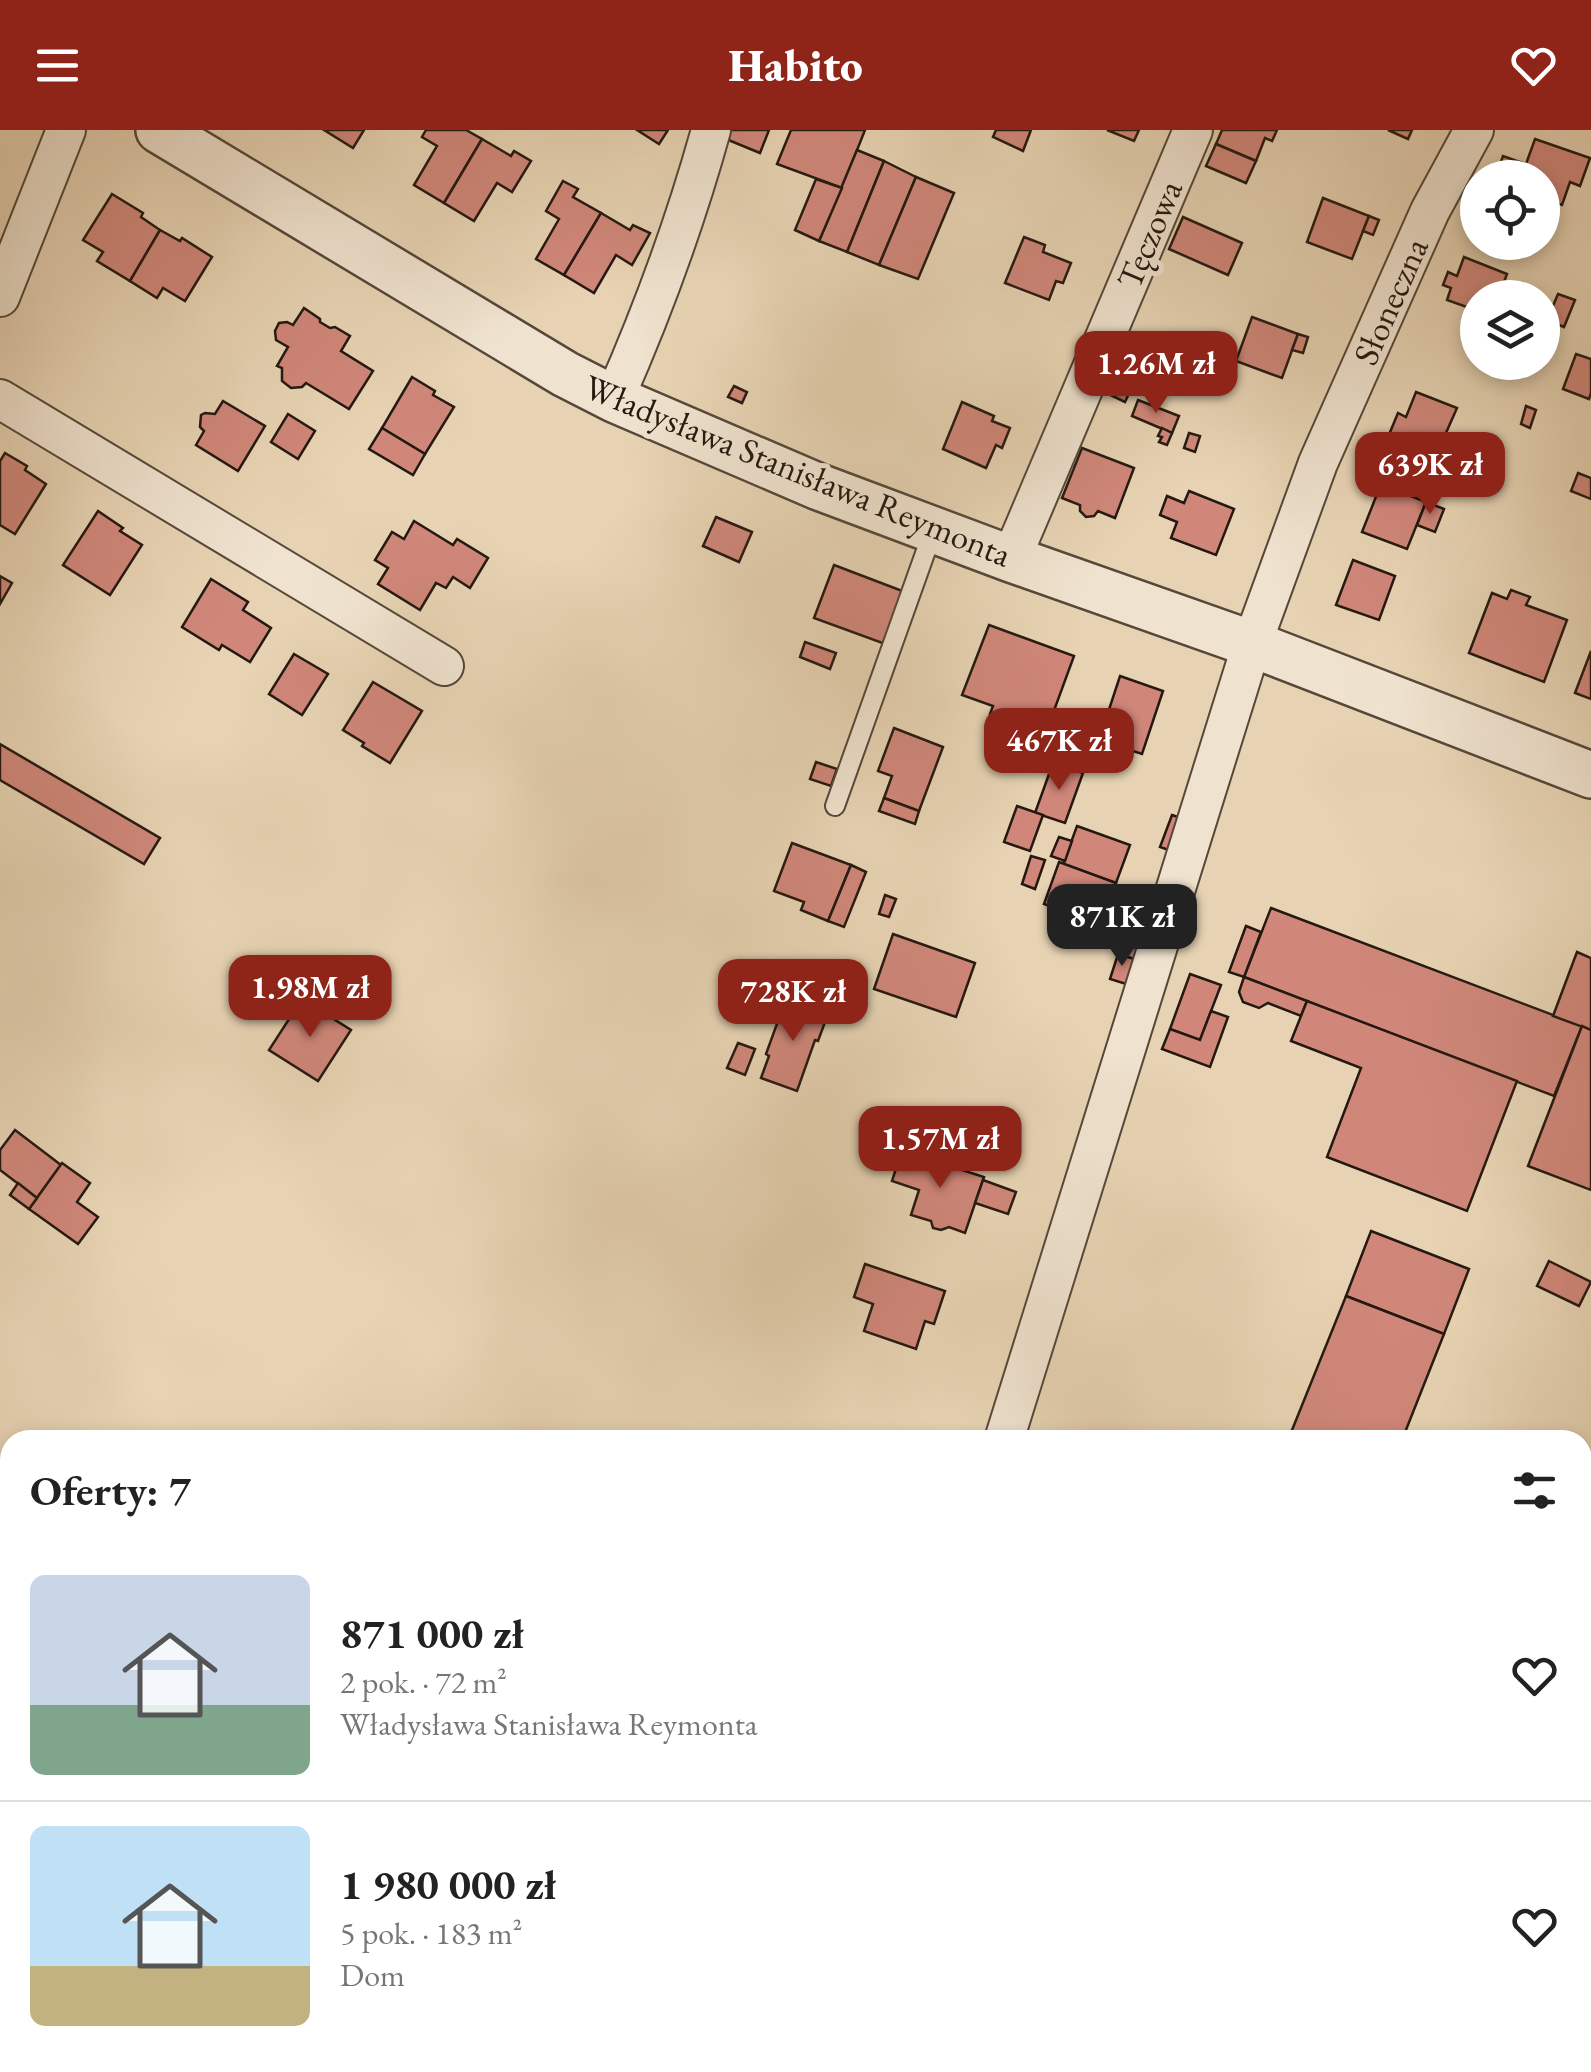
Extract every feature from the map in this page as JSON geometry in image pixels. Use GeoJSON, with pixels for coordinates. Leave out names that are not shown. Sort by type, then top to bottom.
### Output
{"type":"FeatureCollection","features":[{"type":"Feature","properties":{"kind":"street"},"geometry":{"type":"LineString","coordinates":[[0,296],[66,130]]}},
{"type":"Feature","properties":{"kind":"street","name":"Władysława Stanisława Reymonta"},"geometry":{"type":"LineString","coordinates":[[159,130],[564,374],[614,399],[820,487],[1252,644],[1591,776]]}},
{"type":"Feature","properties":{"kind":"street"},"geometry":{"type":"LineString","coordinates":[[614,399],[632,359],[711,130]]}},
{"type":"Feature","properties":{"kind":"street","name":"Tęczowa"},"geometry":{"type":"LineString","coordinates":[[1011,559],[1193,130]]}},
{"type":"Feature","properties":{"kind":"street","name":"Słoneczna"},"geometry":{"type":"LineString","coordinates":[[1252,644],[1318,462],[1430,212],[1474,130]]}},
{"type":"Feature","properties":{"kind":"street"},"geometry":{"type":"LineString","coordinates":[[0,400],[444,666]]}},
{"type":"Feature","properties":{"kind":"street"},"geometry":{"type":"LineString","coordinates":[[1007,1430],[1252,644]]}},
{"type":"Feature","properties":{"kind":"lane"},"geometry":{"type":"LineString","coordinates":[[835,806],[933,530]]}},
{"type":"Feature","properties":{"kind":"building"},"geometry":{"type":"Polygon","coordinates":[[[324,130],[364,130],[353,148],[324,130]]]}},
{"type":"Feature","properties":{"kind":"building"},"geometry":{"type":"Polygon","coordinates":[[[426,130],[466,130],[482,139],[444,203],[414,185],[437,146],[422,137],[426,130]]]}},
{"type":"Feature","properties":{"kind":"building"},"geometry":{"type":"Polygon","coordinates":[[[637,130],[668,130],[659,144],[637,130]]]}},
{"type":"Feature","properties":{"kind":"building"},"geometry":{"type":"Polygon","coordinates":[[[730,130],[769,130],[760,153],[726,139],[730,130]]]}},
{"type":"Feature","properties":{"kind":"building"},"geometry":{"type":"Polygon","coordinates":[[[791,130],[865,130],[842,188],[777,164],[791,130]]]}},
{"type":"Feature","properties":{"kind":"building"},"geometry":{"type":"Polygon","coordinates":[[[996,130],[1031,130],[1023,151],[993,137],[996,130]]]}},
{"type":"Feature","properties":{"kind":"building"},"geometry":{"type":"Polygon","coordinates":[[[1107,130],[1139,130],[1134,141],[1107,130]]]}},
{"type":"Feature","properties":{"kind":"building"},"geometry":{"type":"Polygon","coordinates":[[[1222,130],[1277,130],[1272,141],[1265,138],[1256,161],[1216,144],[1222,130]]]}},
{"type":"Feature","properties":{"kind":"building"},"geometry":{"type":"Polygon","coordinates":[[[1388,130],[1412,130],[1408,139],[1388,130]]]}},
{"type":"Feature","properties":{"kind":"building"},"geometry":{"type":"Polygon","coordinates":[[[482,139],[511,156],[514,151],[531,161],[512,192],[497,183],[474,221],[444,203],[482,139]]]}},
{"type":"Feature","properties":{"kind":"building"},"geometry":{"type":"Polygon","coordinates":[[[1535,139],[1590,158],[1580,186],[1570,182],[1562,205],[1560,160],[1527,160],[1535,139]]]}},
{"type":"Feature","properties":{"kind":"building"},"geometry":{"type":"Polygon","coordinates":[[[1216,144],[1256,161],[1246,183],[1206,166],[1216,144]]]}},
{"type":"Feature","properties":{"kind":"building"},"geometry":{"type":"Polygon","coordinates":[[[857,150],[884,161],[847,252],[819,241],[857,150]]]}},
{"type":"Feature","properties":{"kind":"building"},"geometry":{"type":"Polygon","coordinates":[[[884,161],[916,177],[879,265],[847,252],[884,161]]]}},
{"type":"Feature","properties":{"kind":"building"},"geometry":{"type":"Polygon","coordinates":[[[916,177],[954,193],[918,279],[879,265],[916,177]]]}},
{"type":"Feature","properties":{"kind":"building"},"geometry":{"type":"Polygon","coordinates":[[[816,179],[842,188],[819,241],[795,230],[816,179]]]}},
{"type":"Feature","properties":{"kind":"building"},"geometry":{"type":"Polygon","coordinates":[[[563,181],[578,189],[573,197],[601,213],[564,275],[536,259],[559,219],[546,211],[563,181]]]}},
{"type":"Feature","properties":{"kind":"building"},"geometry":{"type":"Polygon","coordinates":[[[112,194],[143,213],[141,217],[160,230],[130,281],[97,261],[103,252],[83,240],[112,194]]]}},
{"type":"Feature","properties":{"kind":"building"},"geometry":{"type":"Polygon","coordinates":[[[1323,198],[1369,216],[1352,259],[1307,242],[1323,198]]]}},
{"type":"Feature","properties":{"kind":"building"},"geometry":{"type":"Polygon","coordinates":[[[601,213],[630,230],[633,225],[650,233],[632,265],[616,255],[594,293],[564,275],[601,213]]]}},
{"type":"Feature","properties":{"kind":"building"},"geometry":{"type":"Polygon","coordinates":[[[1369,216],[1379,220],[1373,235],[1363,231],[1369,216]]]}},
{"type":"Feature","properties":{"kind":"building"},"geometry":{"type":"Polygon","coordinates":[[[1183,217],[1242,243],[1228,275],[1169,249],[1183,217]]]}},
{"type":"Feature","properties":{"kind":"building"},"geometry":{"type":"Polygon","coordinates":[[[160,230],[180,241],[182,238],[212,257],[185,301],[163,288],[157,298],[130,281],[160,230]]]}},
{"type":"Feature","properties":{"kind":"building"},"geometry":{"type":"Polygon","coordinates":[[[1024,237],[1045,245],[1043,252],[1071,263],[1063,283],[1056,281],[1049,300],[1005,283],[1024,237]]]}},
{"type":"Feature","properties":{"kind":"building"},"geometry":{"type":"Polygon","coordinates":[[[1463,260],[1507,274],[1505,280],[1460,280],[1460,305],[1447,300],[1451,288],[1443,285],[1448,272],[1457,276],[1463,260]]]}},
{"type":"Feature","properties":{"kind":"building"},"geometry":{"type":"Polygon","coordinates":[[[1560,295],[1575,300],[1564,327],[1560,325],[1560,295]]]}},
{"type":"Feature","properties":{"kind":"building"},"geometry":{"type":"Polygon","coordinates":[[[304,308],[320,322],[350,336],[341,351],[373,371],[349,409],[306,383],[291,388],[282,381],[282,368],[277,366],[288,347],[276,340],[275,331],[279,323],[293,325],[304,308]]]}},
{"type":"Feature","properties":{"kind":"building"},"geometry":{"type":"Polygon","coordinates":[[[1252,317],[1298,334],[1282,378],[1236,361],[1252,317]]]}},
{"type":"Feature","properties":{"kind":"building"},"geometry":{"type":"Polygon","coordinates":[[[1298,334],[1308,337],[1303,353],[1292,350],[1298,334]]]}},
{"type":"Feature","properties":{"kind":"building"},"geometry":{"type":"Polygon","coordinates":[[[1129,346],[1147,354],[1142,365],[1124,357],[1129,346]]]}},
{"type":"Feature","properties":{"kind":"building"},"geometry":{"type":"Polygon","coordinates":[[[1576,354],[1591,359],[1589,399],[1563,389],[1576,354]]]}},
{"type":"Feature","properties":{"kind":"building"},"geometry":{"type":"Polygon","coordinates":[[[1121,356],[1142,365],[1125,402],[1104,392],[1121,356]]]}},
{"type":"Feature","properties":{"kind":"building"},"geometry":{"type":"Polygon","coordinates":[[[412,377],[454,407],[425,454],[382,428],[412,377]]]}},
{"type":"Feature","properties":{"kind":"building"},"geometry":{"type":"Polygon","coordinates":[[[734,386],[747,392],[742,403],[728,397],[734,386]]]}},
{"type":"Feature","properties":{"kind":"building"},"geometry":{"type":"Polygon","coordinates":[[[1416,392],[1457,408],[1441,458],[1388,437],[1398,413],[1406,417],[1416,392]]]}},
{"type":"Feature","properties":{"kind":"building"},"geometry":{"type":"Polygon","coordinates":[[[1138,400],[1179,416],[1172,433],[1132,416],[1138,400]]]}},
{"type":"Feature","properties":{"kind":"building"},"geometry":{"type":"Polygon","coordinates":[[[223,401],[265,426],[238,471],[196,445],[204,431],[200,427],[201,415],[215,414],[223,401]]]}},
{"type":"Feature","properties":{"kind":"building"},"geometry":{"type":"Polygon","coordinates":[[[962,402],[1010,428],[1002,448],[996,445],[986,468],[943,449],[962,402]]]}},
{"type":"Feature","properties":{"kind":"building"},"geometry":{"type":"Polygon","coordinates":[[[1526,406],[1536,410],[1530,428],[1521,424],[1526,406]]]}},
{"type":"Feature","properties":{"kind":"building"},"geometry":{"type":"Polygon","coordinates":[[[288,414],[315,431],[298,459],[271,442],[288,414]]]}},
{"type":"Feature","properties":{"kind":"building"},"geometry":{"type":"Polygon","coordinates":[[[382,428],[425,454],[413,475],[369,449],[382,428]]]}},
{"type":"Feature","properties":{"kind":"building"},"geometry":{"type":"Polygon","coordinates":[[[1162,428],[1172,433],[1167,445],[1159,442],[1162,428]]]}},
{"type":"Feature","properties":{"kind":"building"},"geometry":{"type":"Polygon","coordinates":[[[1189,433],[1200,436],[1195,452],[1184,448],[1189,433]]]}},
{"type":"Feature","properties":{"kind":"building"},"geometry":{"type":"Polygon","coordinates":[[[1082,448],[1134,468],[1115,518],[1098,511],[1086,517],[1080,505],[1062,498],[1082,448]]]}},
{"type":"Feature","properties":{"kind":"building"},"geometry":{"type":"Polygon","coordinates":[[[5,453],[46,484],[15,534],[0,525],[0,461],[5,453]]]}},
{"type":"Feature","properties":{"kind":"building"},"geometry":{"type":"Polygon","coordinates":[[[1578,473],[1591,478],[1591,499],[1571,491],[1578,473]]]}},
{"type":"Feature","properties":{"kind":"building"},"geometry":{"type":"Polygon","coordinates":[[[1381,484],[1426,502],[1407,549],[1362,532],[1381,484]]]}},
{"type":"Feature","properties":{"kind":"building"},"geometry":{"type":"Polygon","coordinates":[[[1189,491],[1234,509],[1216,555],[1171,538],[1177,522],[1160,515],[1167,496],[1184,503],[1189,491]]]}},
{"type":"Feature","properties":{"kind":"building"},"geometry":{"type":"Polygon","coordinates":[[[1426,502],[1444,509],[1435,532],[1417,525],[1426,502]]]}},
{"type":"Feature","properties":{"kind":"building"},"geometry":{"type":"Polygon","coordinates":[[[98,511],[142,545],[110,595],[63,565],[98,511]]]}},
{"type":"Feature","properties":{"kind":"building"},"geometry":{"type":"Polygon","coordinates":[[[716,517],[752,532],[739,562],[703,546],[716,517]]]}},
{"type":"Feature","properties":{"kind":"building"},"geometry":{"type":"Polygon","coordinates":[[[414,521],[453,545],[457,539],[488,558],[470,588],[453,577],[446,588],[436,583],[420,610],[378,584],[388,568],[375,560],[392,532],[404,539],[414,521]]]}},
{"type":"Feature","properties":{"kind":"building"},"geometry":{"type":"Polygon","coordinates":[[[1353,560],[1395,576],[1379,620],[1336,605],[1353,560]]]}},
{"type":"Feature","properties":{"kind":"building"},"geometry":{"type":"Polygon","coordinates":[[[834,565],[905,592],[885,644],[814,618],[834,565]]]}},
{"type":"Feature","properties":{"kind":"building"},"geometry":{"type":"Polygon","coordinates":[[[0,576],[12,583],[0,604],[0,576]]]}},
{"type":"Feature","properties":{"kind":"building"},"geometry":{"type":"Polygon","coordinates":[[[211,579],[248,602],[243,610],[271,628],[250,662],[222,645],[219,650],[182,627],[211,579]]]}},
{"type":"Feature","properties":{"kind":"building"},"geometry":{"type":"Polygon","coordinates":[[[1511,590],[1530,597],[1526,605],[1567,620],[1544,682],[1469,653],[1492,593],[1507,599],[1511,590]]]}},
{"type":"Feature","properties":{"kind":"building"},"geometry":{"type":"Polygon","coordinates":[[[989,625],[1074,656],[1048,727],[1015,715],[1012,723],[990,714],[993,706],[962,695],[989,625]]]}},
{"type":"Feature","properties":{"kind":"building"},"geometry":{"type":"Polygon","coordinates":[[[805,642],[836,653],[830,669],[800,657],[805,642]]]}},
{"type":"Feature","properties":{"kind":"building"},"geometry":{"type":"Polygon","coordinates":[[[1591,651],[1591,699],[1575,693],[1591,651]]]}},
{"type":"Feature","properties":{"kind":"building"},"geometry":{"type":"Polygon","coordinates":[[[294,654],[328,674],[302,715],[269,694],[294,654]]]}},
{"type":"Feature","properties":{"kind":"building"},"geometry":{"type":"Polygon","coordinates":[[[1120,676],[1163,691],[1142,754],[1099,740],[1120,676]]]}},
{"type":"Feature","properties":{"kind":"building"},"geometry":{"type":"Polygon","coordinates":[[[373,682],[422,711],[390,763],[343,730],[373,682]]]}},
{"type":"Feature","properties":{"kind":"building"},"geometry":{"type":"Polygon","coordinates":[[[894,728],[943,747],[919,811],[884,798],[892,776],[878,771],[894,728]]]}},
{"type":"Feature","properties":{"kind":"building"},"geometry":{"type":"Polygon","coordinates":[[[0,744],[160,838],[144,864],[0,780],[0,744]]]}},
{"type":"Feature","properties":{"kind":"building"},"geometry":{"type":"Polygon","coordinates":[[[816,762],[837,769],[831,786],[810,779],[816,762]]]}},
{"type":"Feature","properties":{"kind":"building"},"geometry":{"type":"Polygon","coordinates":[[[1053,763],[1083,773],[1065,823],[1035,813],[1053,763]]]}},
{"type":"Feature","properties":{"kind":"building"},"geometry":{"type":"Polygon","coordinates":[[[884,798],[919,811],[915,824],[879,811],[884,798]]]}},
{"type":"Feature","properties":{"kind":"building"},"geometry":{"type":"Polygon","coordinates":[[[1017,806],[1043,815],[1030,851],[1004,842],[1017,806]]]}},
{"type":"Feature","properties":{"kind":"building"},"geometry":{"type":"Polygon","coordinates":[[[1172,815],[1190,821],[1177,853],[1160,847],[1172,815]]]}},
{"type":"Feature","properties":{"kind":"building"},"geometry":{"type":"Polygon","coordinates":[[[1077,826],[1130,845],[1116,883],[1063,864],[1077,826]]]}},
{"type":"Feature","properties":{"kind":"building"},"geometry":{"type":"Polygon","coordinates":[[[1059,837],[1072,841],[1065,861],[1051,856],[1059,837]]]}},
{"type":"Feature","properties":{"kind":"building"},"geometry":{"type":"Polygon","coordinates":[[[792,843],[851,865],[828,921],[801,910],[804,902],[774,891],[792,843]]]}},
{"type":"Feature","properties":{"kind":"building"},"geometry":{"type":"Polygon","coordinates":[[[1031,856],[1045,860],[1035,889],[1022,884],[1031,856]]]}},
{"type":"Feature","properties":{"kind":"building"},"geometry":{"type":"Polygon","coordinates":[[[1059,862],[1116,883],[1101,925],[1044,904],[1059,862]]]}},
{"type":"Feature","properties":{"kind":"building"},"geometry":{"type":"Polygon","coordinates":[[[851,865],[866,872],[844,927],[828,921],[851,865]]]}},
{"type":"Feature","properties":{"kind":"building"},"geometry":{"type":"Polygon","coordinates":[[[885,895],[896,899],[889,917],[879,914],[885,895]]]}},
{"type":"Feature","properties":{"kind":"building"},"geometry":{"type":"Polygon","coordinates":[[[1271,908],[1582,1026],[1554,1096],[1244,977],[1271,908]]]}},
{"type":"Feature","properties":{"kind":"building"},"geometry":{"type":"Polygon","coordinates":[[[1246,926],[1261,932],[1244,977],[1229,972],[1246,926]]]}},
{"type":"Feature","properties":{"kind":"building"},"geometry":{"type":"Polygon","coordinates":[[[893,934],[975,963],[956,1017],[874,989],[893,934]]]}},
{"type":"Feature","properties":{"kind":"building"},"geometry":{"type":"Polygon","coordinates":[[[1124,936],[1140,942],[1134,959],[1118,954],[1124,936]]]}},
{"type":"Feature","properties":{"kind":"building"},"geometry":{"type":"Polygon","coordinates":[[[1577,952],[1591,958],[1591,1030],[1553,1016],[1577,952]]]}},
{"type":"Feature","properties":{"kind":"building"},"geometry":{"type":"Polygon","coordinates":[[[1118,954],[1134,959],[1126,984],[1110,979],[1118,954]]]}},
{"type":"Feature","properties":{"kind":"building"},"geometry":{"type":"Polygon","coordinates":[[[1190,974],[1221,985],[1200,1040],[1170,1029],[1190,974]]]}},
{"type":"Feature","properties":{"kind":"building"},"geometry":{"type":"Polygon","coordinates":[[[1244,977],[1307,1001],[1301,1016],[1268,1003],[1259,1008],[1243,1002],[1239,992],[1244,977]]]}},
{"type":"Feature","properties":{"kind":"building"},"geometry":{"type":"Polygon","coordinates":[[[302,999],[351,1030],[318,1081],[269,1050],[302,999]]]}},
{"type":"Feature","properties":{"kind":"building"},"geometry":{"type":"Polygon","coordinates":[[[786,999],[828,1014],[797,1091],[761,1078],[786,999]]]}},
{"type":"Feature","properties":{"kind":"building"},"geometry":{"type":"Polygon","coordinates":[[[1307,1001],[1517,1081],[1467,1211],[1327,1157],[1361,1068],[1291,1041],[1307,1001]]]}},
{"type":"Feature","properties":{"kind":"building"},"geometry":{"type":"Polygon","coordinates":[[[1211,1011],[1228,1017],[1210,1067],[1162,1049],[1170,1029],[1200,1040],[1211,1011]]]}},
{"type":"Feature","properties":{"kind":"building"},"geometry":{"type":"Polygon","coordinates":[[[1582,1026],[1591,1030],[1591,1190],[1528,1166],[1582,1026]]]}},
{"type":"Feature","properties":{"kind":"building"},"geometry":{"type":"Polygon","coordinates":[[[738,1043],[755,1049],[745,1075],[727,1068],[738,1043]]]}},
{"type":"Feature","properties":{"kind":"building"},"geometry":{"type":"Polygon","coordinates":[[[15,1130],[61,1165],[37,1198],[0,1170],[0,1150],[15,1130]]]}},
{"type":"Feature","properties":{"kind":"building"},"geometry":{"type":"Polygon","coordinates":[[[901,1153],[984,1177],[965,1233],[949,1227],[933,1228],[931,1221],[911,1215],[919,1190],[892,1181],[901,1153]]]}},
{"type":"Feature","properties":{"kind":"building"},"geometry":{"type":"Polygon","coordinates":[[[62,1163],[90,1183],[77,1202],[98,1217],[78,1244],[29,1209],[62,1163]]]}},
{"type":"Feature","properties":{"kind":"building"},"geometry":{"type":"Polygon","coordinates":[[[983,1180],[1016,1192],[1008,1214],[975,1203],[983,1180]]]}},
{"type":"Feature","properties":{"kind":"building"},"geometry":{"type":"Polygon","coordinates":[[[18,1183],[37,1198],[29,1209],[10,1195],[18,1183]]]}},
{"type":"Feature","properties":{"kind":"building"},"geometry":{"type":"Polygon","coordinates":[[[1371,1231],[1469,1269],[1444,1334],[1346,1296],[1371,1231]]]}},
{"type":"Feature","properties":{"kind":"building"},"geometry":{"type":"Polygon","coordinates":[[[1549,1261],[1591,1282],[1579,1306],[1537,1286],[1549,1261]]]}},
{"type":"Feature","properties":{"kind":"building"},"geometry":{"type":"Polygon","coordinates":[[[865,1264],[945,1291],[934,1324],[925,1321],[916,1349],[864,1331],[873,1304],[854,1297],[865,1264]]]}},
{"type":"Feature","properties":{"kind":"building"},"geometry":{"type":"Polygon","coordinates":[[[1346,1296],[1444,1334],[1406,1430],[1292,1430],[1346,1296]]]}}]}
